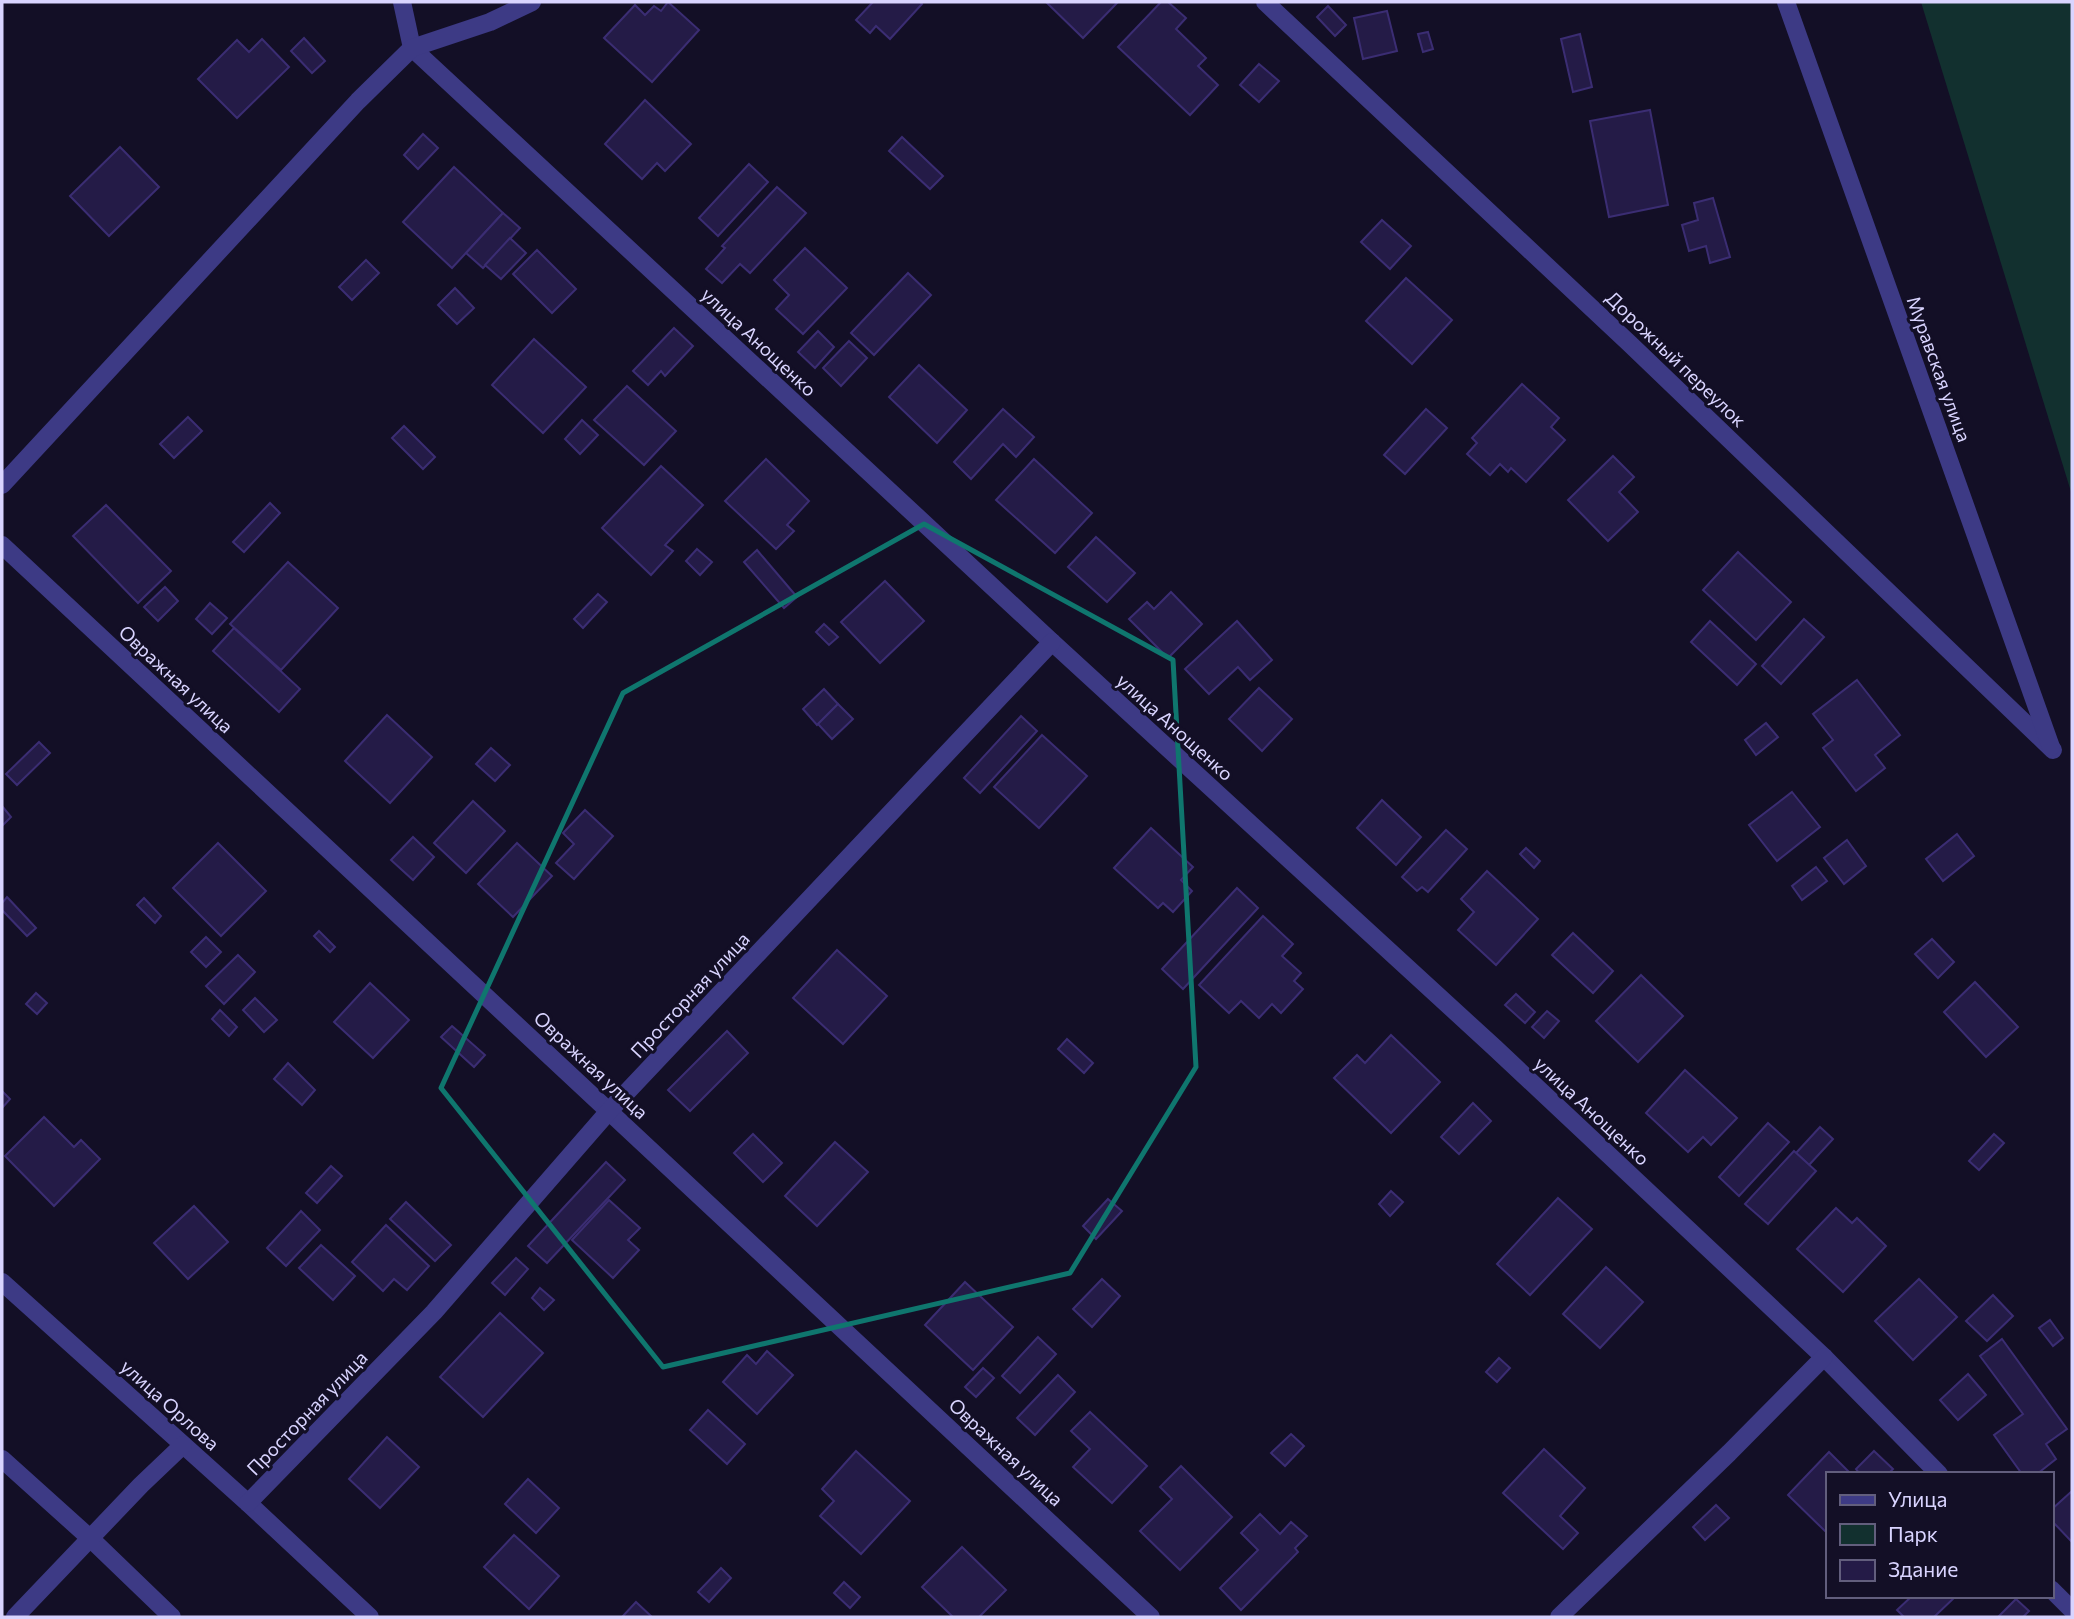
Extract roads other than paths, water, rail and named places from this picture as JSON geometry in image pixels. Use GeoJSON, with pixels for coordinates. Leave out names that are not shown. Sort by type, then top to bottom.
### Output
{"type":"FeatureCollection","features":[{"type":"Feature","properties":{"kind":"street"},"geometry":{"type":"LineString","coordinates":[[401,2],[412,48]]}},
{"type":"Feature","properties":{"kind":"street"},"geometry":{"type":"LineString","coordinates":[[2,485],[358,101],[412,48],[489,22],[532,2]]}},
{"type":"Feature","properties":{"kind":"street","name":"Дорожный переулок"},"geometry":{"type":"LineString","coordinates":[[1265,2],[1640,353],[2053,750]]}},
{"type":"Feature","properties":{"kind":"street","name":"Муравская улица"},"geometry":{"type":"LineString","coordinates":[[1786,2],[2053,750]]}},
{"type":"Feature","properties":{"kind":"street","name":"улица Анощенко"},"geometry":{"type":"LineString","coordinates":[[412,48],[1052,642],[1495,1048],[1824,1357],[1937,1472]]}},
{"type":"Feature","properties":{"kind":"street","name":"Овражная улица"},"geometry":{"type":"LineString","coordinates":[[2,545],[1151,1617]]}},
{"type":"Feature","properties":{"kind":"street","name":"Просторная улица"},"geometry":{"type":"LineString","coordinates":[[248,1503],[434,1312],[609,1111],[1052,642]]}},
{"type":"Feature","properties":{"kind":"street","name":"улица Орлова"},"geometry":{"type":"LineString","coordinates":[[2,1282],[248,1503],[370,1617]]}},
{"type":"Feature","properties":{"kind":"street"},"geometry":{"type":"LineString","coordinates":[[1559,1617],[1719,1463],[1824,1357]]}},
{"type":"Feature","properties":{"kind":"street"},"geometry":{"type":"LineString","coordinates":[[15,1617],[183,1445]]}},
{"type":"Feature","properties":{"kind":"street"},"geometry":{"type":"LineString","coordinates":[[2,1459],[172,1617]]}},
{"type":"Feature","properties":{"kind":"street"},"geometry":{"type":"LineString","coordinates":[[2053,1591],[2072,1610]]}}]}
